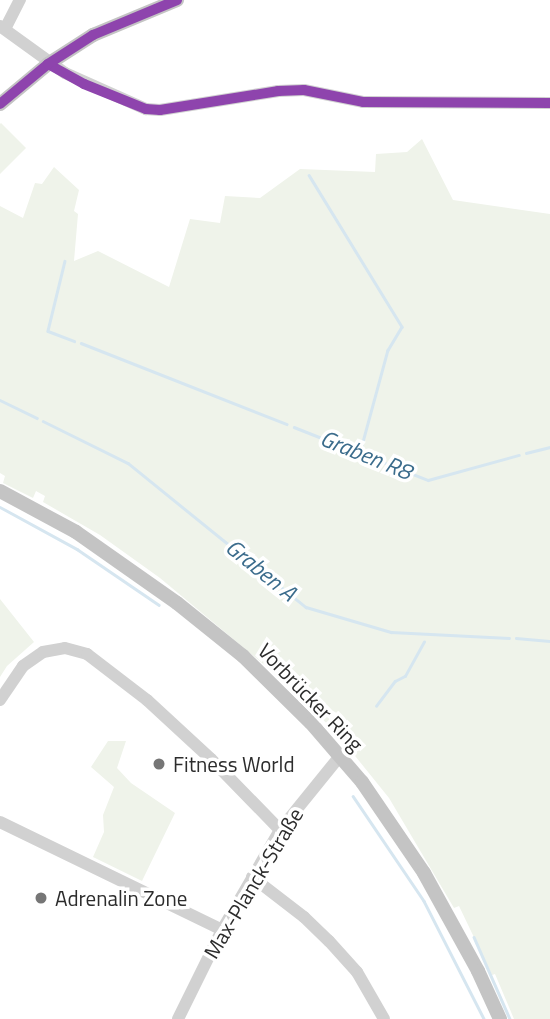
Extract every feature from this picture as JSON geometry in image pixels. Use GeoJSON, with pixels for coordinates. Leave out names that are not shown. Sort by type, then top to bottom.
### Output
{"type":"FeatureCollection","features":[{"type":"Feature","properties":{"kind":"main road"},"geometry":{"type":"LineString","coordinates":[[0,104],[48,64],[93,35],[177,0]]}},
{"type":"Feature","properties":{"kind":"main road","name":"Vorbrücker Ring"},"geometry":{"type":"LineString","coordinates":[[0,491],[109,553],[194,615],[253,665],[340,756],[380,807],[424,873],[478,971],[500,1019]]}},
{"type":"Feature","properties":{"kind":"street"},"geometry":{"type":"LineString","coordinates":[[20,0],[2,27],[48,64],[84,84],[146,109],[304,90],[363,102],[550,103]]}},
{"type":"Feature","properties":{"kind":"street"},"geometry":{"type":"LineString","coordinates":[[0,700],[23,666],[43,652],[65,649],[87,654],[146,700],[191,740],[279,830]]}},
{"type":"Feature","properties":{"kind":"street","name":"Max-Planck-Straße"},"geometry":{"type":"LineString","coordinates":[[178,1019],[222,930],[279,830],[340,756]]}},
{"type":"Feature","properties":{"kind":"street"},"geometry":{"type":"LineString","coordinates":[[0,822],[222,930]]}},
{"type":"Feature","properties":{"kind":"street"},"geometry":{"type":"LineString","coordinates":[[252,877],[304,917],[329,941],[357,972],[384,1019]]}},
{"type":"Feature","properties":{"kind":"shaded area"},"geometry":{"type":"Polygon","coordinates":[[[0,124],[26,148],[0,174],[0,124]]]}},
{"type":"Feature","properties":{"kind":"shaded area"},"geometry":{"type":"Polygon","coordinates":[[[422,139],[453,200],[550,214],[550,1019],[514,1019],[495,974],[492,975],[459,906],[454,908],[389,798],[339,736],[292,688],[160,578],[100,535],[43,502],[45,496],[36,491],[33,498],[3,483],[5,476],[0,473],[0,206],[23,218],[35,183],[42,184],[54,167],[79,190],[74,211],[78,214],[74,261],[98,251],[169,287],[190,219],[220,223],[225,196],[260,198],[300,169],[375,172],[376,154],[407,152],[422,139]]]}},
{"type":"Feature","properties":{"kind":"shaded area"},"geometry":{"type":"Polygon","coordinates":[[[0,599],[34,642],[7,666],[0,677],[0,599]]]}},
{"type":"Feature","properties":{"kind":"shaded area"},"geometry":{"type":"Polygon","coordinates":[[[108,741],[126,741],[117,768],[131,783],[175,813],[142,881],[93,857],[104,832],[103,815],[114,787],[91,767],[108,741]]]}},
{"type":"Feature","properties":{"kind":"waterway"},"geometry":{"type":"LineString","coordinates":[[309,175],[402,327],[388,350],[360,453]]}},
{"type":"Feature","properties":{"kind":"waterway","name":"Graben R8"},"geometry":{"type":"LineString","coordinates":[[65,261],[48,331],[74,341]]}},
{"type":"Feature","properties":{"kind":"waterway","name":"Graben R8"},"geometry":{"type":"LineString","coordinates":[[81,343],[287,424]]}},
{"type":"Feature","properties":{"kind":"waterway","name":"Graben A"},"geometry":{"type":"LineString","coordinates":[[0,400],[37,418]]}},
{"type":"Feature","properties":{"kind":"waterway","name":"Graben A"},"geometry":{"type":"LineString","coordinates":[[43,421],[128,463],[306,607],[391,632],[509,638]]}},
{"type":"Feature","properties":{"kind":"waterway","name":"Graben R8"},"geometry":{"type":"LineString","coordinates":[[294,427],[428,480],[519,455]]}},
{"type":"Feature","properties":{"kind":"waterway","name":"Graben R8"},"geometry":{"type":"LineString","coordinates":[[526,453],[550,447]]}},
{"type":"Feature","properties":{"kind":"waterway"},"geometry":{"type":"LineString","coordinates":[[0,507],[77,549],[159,605]]}},
{"type":"Feature","properties":{"kind":"waterway","name":"Graben A"},"geometry":{"type":"LineString","coordinates":[[516,638],[550,641]]}},
{"type":"Feature","properties":{"kind":"waterway"},"geometry":{"type":"LineString","coordinates":[[376,706],[395,681],[405,676],[424,642]]}},
{"type":"Feature","properties":{"kind":"waterway"},"geometry":{"type":"LineString","coordinates":[[353,796],[424,901],[484,1019]]}},
{"type":"Feature","properties":{"kind":"waterway"},"geometry":{"type":"LineString","coordinates":[[474,937],[510,1019]]}},
{"type":"Feature","properties":{"kind":"transit line"},"geometry":{"type":"LineString","coordinates":[[0,104],[48,64],[93,35],[177,0]]}},
{"type":"Feature","properties":{"kind":"transit line"},"geometry":{"type":"LineString","coordinates":[[48,64],[84,84],[146,109],[160,110],[278,91],[304,90],[363,102],[550,103]]}},
{"type":"Feature","properties":{"kind":"place","name":"Fitness World"},"geometry":{"type":"Point","coordinates":[159,764]}},
{"type":"Feature","properties":{"kind":"place","name":"Adrenalin Zone"},"geometry":{"type":"Point","coordinates":[41,898]}}]}
